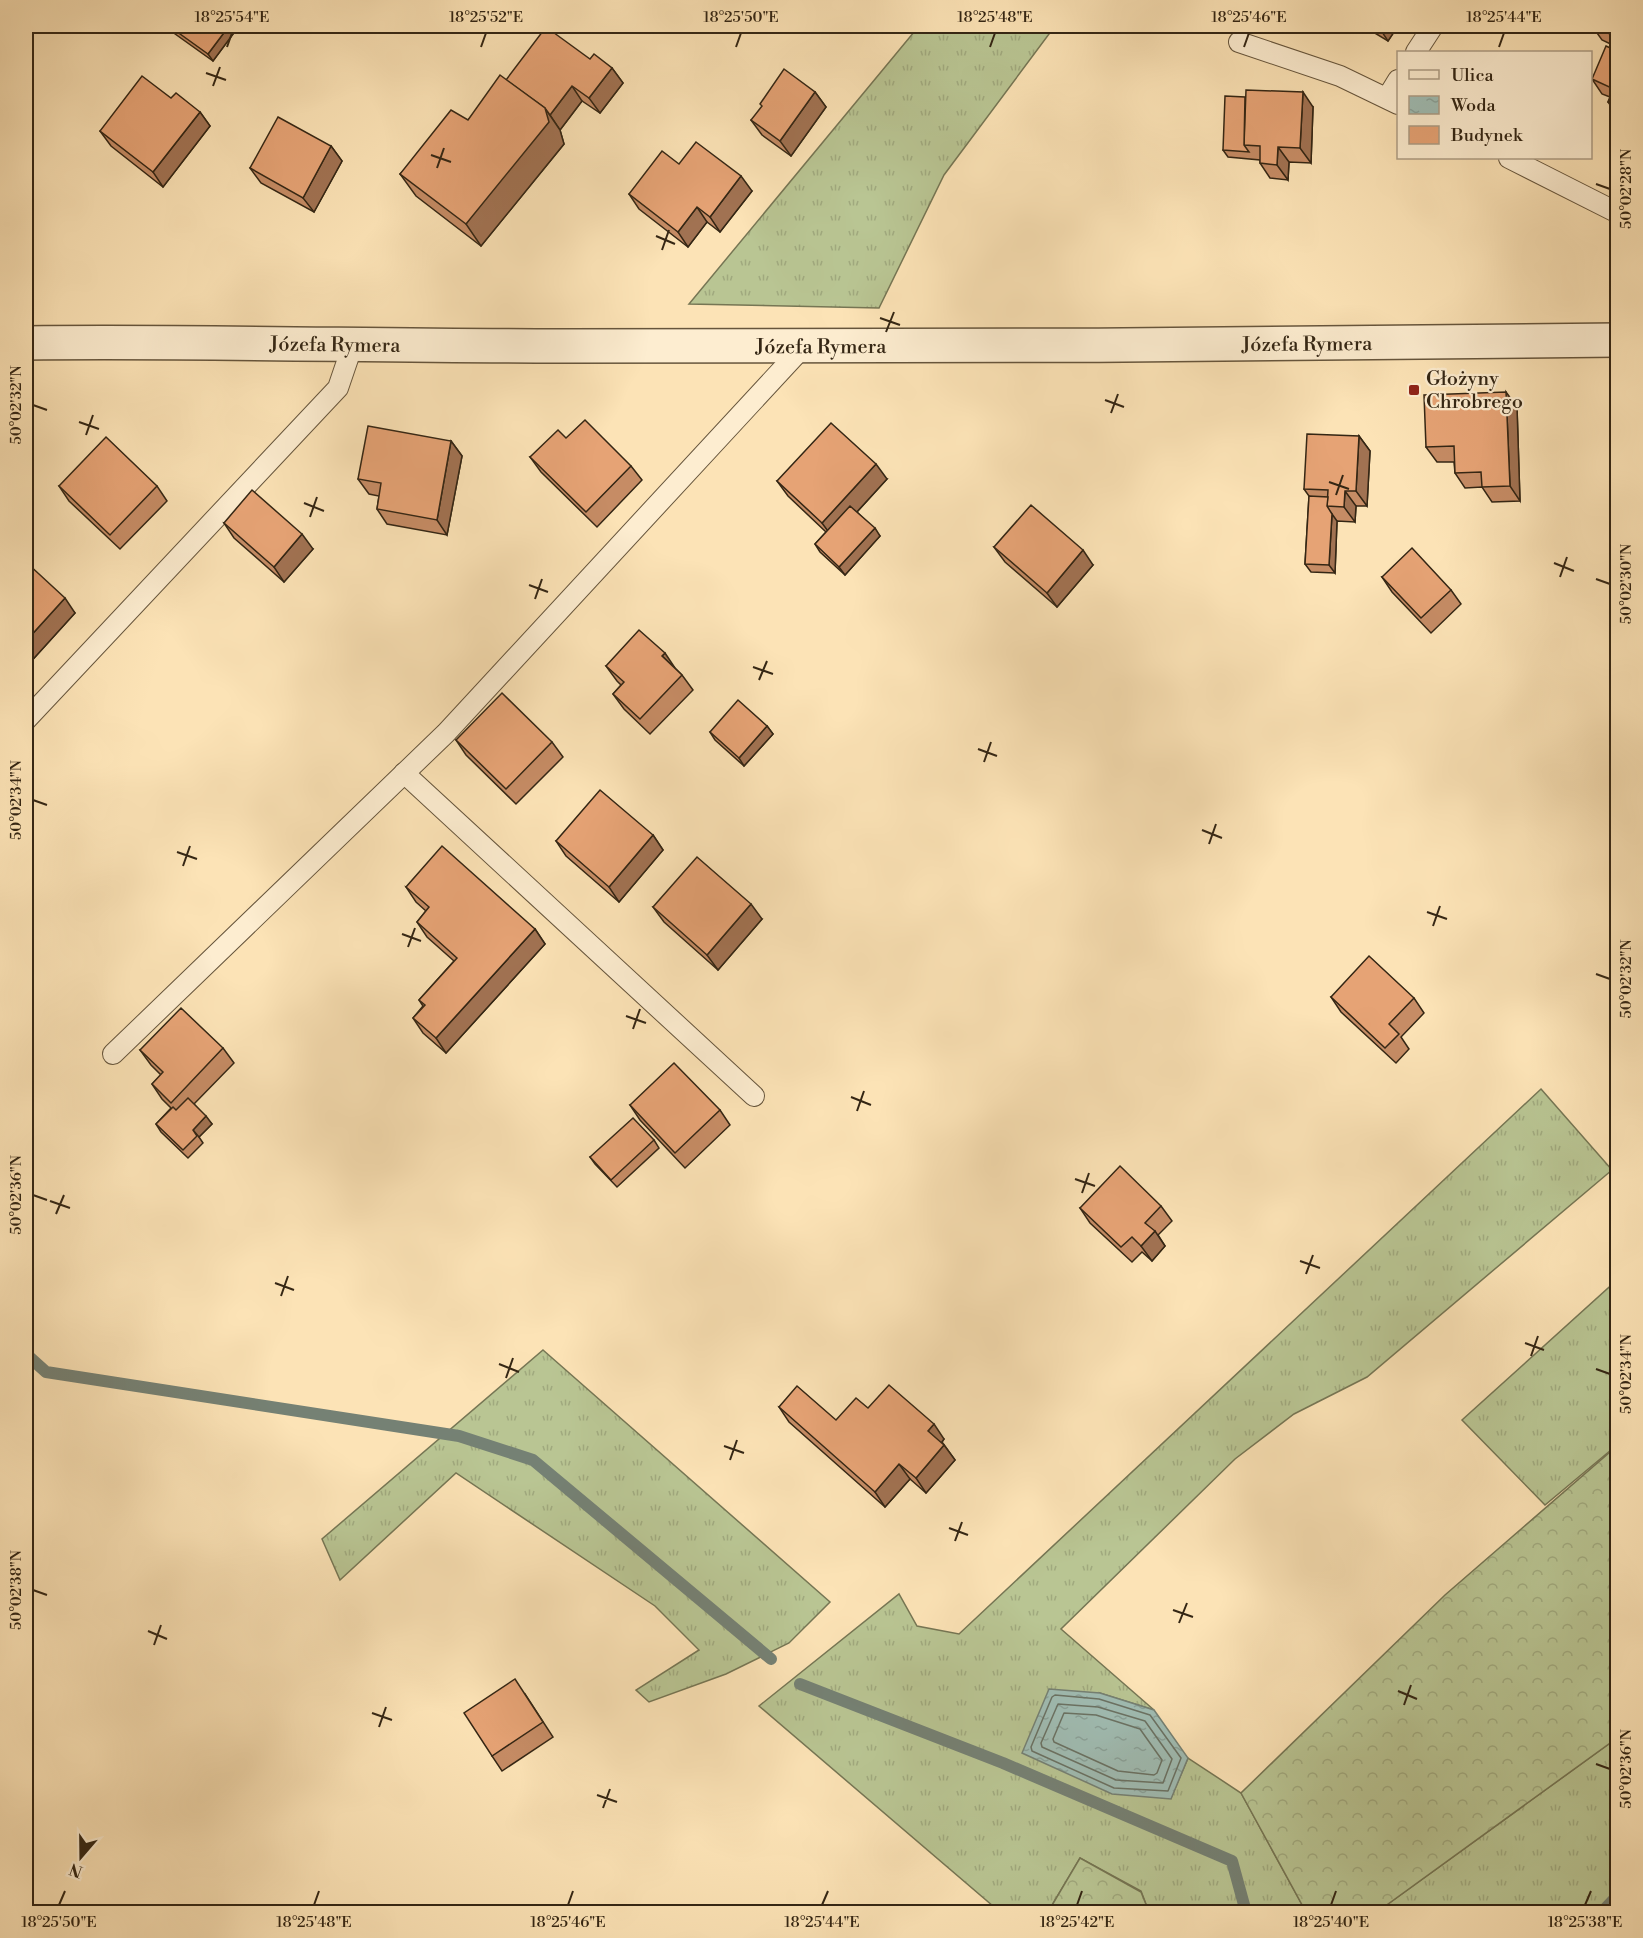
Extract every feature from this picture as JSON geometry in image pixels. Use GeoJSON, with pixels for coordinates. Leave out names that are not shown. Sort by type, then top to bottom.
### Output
{"type":"FeatureCollection","features":[{"type":"Feature","properties":{"kind":"street","name":"Józefa Rymera"},"geometry":{"type":"LineString","coordinates":[[26,343],[803,346],[1617,340]]}},
{"type":"Feature","properties":{"kind":"lane"},"geometry":{"type":"LineString","coordinates":[[1417,51],[1433,26]]}},
{"type":"Feature","properties":{"kind":"lane"},"geometry":{"type":"LineString","coordinates":[[1239,42],[1340,76],[1393,101],[1397,84]]}},
{"type":"Feature","properties":{"kind":"lane"},"geometry":{"type":"LineString","coordinates":[[1511,159],[1617,213]]}},
{"type":"Feature","properties":{"kind":"lane"},"geometry":{"type":"LineString","coordinates":[[26,720],[338,388],[353,344]]}},
{"type":"Feature","properties":{"kind":"lane"},"geometry":{"type":"LineString","coordinates":[[113,1054],[446,733],[803,346]]}},
{"type":"Feature","properties":{"kind":"lane"},"geometry":{"type":"LineString","coordinates":[[404,773],[754,1096]]}},
{"type":"Feature","properties":{"kind":"green space"},"geometry":{"type":"Polygon","coordinates":[[[919,26],[1055,26],[944,175],[879,308],[689,304],[919,26]]]}},
{"type":"Feature","properties":{"kind":"green space"},"geometry":{"type":"Polygon","coordinates":[[[1541,1089],[1612,1170],[1367,1377],[1294,1414],[1235,1459],[1061,1629],[1154,1710],[1100,1693],[1171,1798],[1188,1758],[1241,1793],[1306,1912],[1149,1912],[1141,1891],[1080,1858],[1048,1912],[1000,1912],[759,1706],[899,1594],[917,1626],[959,1634],[1541,1089]]]}},
{"type":"Feature","properties":{"kind":"green space"},"geometry":{"type":"Polygon","coordinates":[[[1617,1166],[1617,1177],[1612,1170],[1617,1166]]]}},
{"type":"Feature","properties":{"kind":"green space"},"geometry":{"type":"Polygon","coordinates":[[[1617,1280],[1617,1445],[1545,1505],[1462,1420],[1617,1280]]]}},
{"type":"Feature","properties":{"kind":"green space"},"geometry":{"type":"Polygon","coordinates":[[[543,1350],[830,1602],[789,1643],[726,1674],[649,1702],[636,1690],[699,1650],[655,1606],[456,1473],[340,1580],[322,1539],[543,1350]]]}},
{"type":"Feature","properties":{"kind":"green space"},"geometry":{"type":"Polygon","coordinates":[[[1617,1446],[1617,1738],[1377,1912],[1306,1912],[1241,1793],[1445,1595],[1617,1446]]]}},
{"type":"Feature","properties":{"kind":"green space"},"geometry":{"type":"Polygon","coordinates":[[[1617,1738],[1617,1912],[1377,1912],[1617,1738]]]}},
{"type":"Feature","properties":{"kind":"green space"},"geometry":{"type":"Polygon","coordinates":[[[1080,1858],[1141,1892],[1149,1912],[1048,1912],[1080,1858]]]}},
{"type":"Feature","properties":{"kind":"water"},"geometry":{"type":"Polygon","coordinates":[[[1049,1689],[1100,1693],[1154,1710],[1188,1758],[1171,1799],[1112,1794],[1022,1753],[1049,1689]]]}},
{"type":"Feature","properties":{"kind":"building"},"geometry":{"type":"Polygon","coordinates":[[[169,26],[229,26],[208,54],[169,26]]]}},
{"type":"Feature","properties":{"kind":"building"},"geometry":{"type":"Polygon","coordinates":[[[1592,26],[1617,26],[1617,37],[1592,26]]]}},
{"type":"Feature","properties":{"kind":"building"},"geometry":{"type":"Polygon","coordinates":[[[546,27],[590,59],[594,54],[612,68],[589,98],[572,86],[550,115],[545,108],[506,80],[546,27]]]}},
{"type":"Feature","properties":{"kind":"building"},"geometry":{"type":"Polygon","coordinates":[[[1606,46],[1617,51],[1617,106],[1608,102],[1614,89],[1592,79],[1606,46]]]}},
{"type":"Feature","properties":{"kind":"building"},"geometry":{"type":"Polygon","coordinates":[[[784,69],[815,92],[780,141],[751,120],[784,69]]]}},
{"type":"Feature","properties":{"kind":"building"},"geometry":{"type":"Polygon","coordinates":[[[500,75],[545,108],[549,122],[466,224],[400,174],[451,110],[468,120],[500,75]]]}},
{"type":"Feature","properties":{"kind":"building"},"geometry":{"type":"Polygon","coordinates":[[[142,76],[171,98],[176,93],[200,112],[153,172],[100,131],[142,76]]]}},
{"type":"Feature","properties":{"kind":"building"},"geometry":{"type":"Polygon","coordinates":[[[1246,90],[1303,92],[1300,148],[1278,147],[1277,165],[1260,163],[1260,146],[1244,145],[1246,90]]]}},
{"type":"Feature","properties":{"kind":"building"},"geometry":{"type":"Polygon","coordinates":[[[1225,96],[1245,97],[1244,145],[1249,152],[1223,150],[1225,96]]]}},
{"type":"Feature","properties":{"kind":"building"},"geometry":{"type":"Polygon","coordinates":[[[278,117],[331,146],[303,198],[250,168],[278,117]]]}},
{"type":"Feature","properties":{"kind":"building"},"geometry":{"type":"Polygon","coordinates":[[[696,142],[741,176],[710,217],[697,207],[678,232],[629,194],[662,151],[679,164],[696,142]]]}},
{"type":"Feature","properties":{"kind":"building"},"geometry":{"type":"Polygon","coordinates":[[[1506,392],[1510,486],[1482,487],[1481,472],[1455,473],[1454,446],[1426,447],[1424,395],[1506,392]]]}},
{"type":"Feature","properties":{"kind":"building"},"geometry":{"type":"Polygon","coordinates":[[[585,420],[631,466],[586,512],[530,457],[558,430],[566,438],[585,420]]]}},
{"type":"Feature","properties":{"kind":"building"},"geometry":{"type":"Polygon","coordinates":[[[831,423],[876,464],[822,523],[777,481],[831,423]]]}},
{"type":"Feature","properties":{"kind":"building"},"geometry":{"type":"Polygon","coordinates":[[[368,426],[451,441],[437,520],[377,509],[381,483],[358,479],[368,426]]]}},
{"type":"Feature","properties":{"kind":"building"},"geometry":{"type":"Polygon","coordinates":[[[1307,434],[1359,436],[1356,491],[1345,491],[1344,507],[1327,506],[1328,490],[1304,489],[1307,434]]]}},
{"type":"Feature","properties":{"kind":"building"},"geometry":{"type":"Polygon","coordinates":[[[106,437],[157,486],[110,535],[59,486],[106,437]]]}},
{"type":"Feature","properties":{"kind":"building"},"geometry":{"type":"Polygon","coordinates":[[[252,490],[302,534],[274,567],[224,523],[252,490]]]}},
{"type":"Feature","properties":{"kind":"building"},"geometry":{"type":"Polygon","coordinates":[[[1309,496],[1328,497],[1327,506],[1332,514],[1329,565],[1305,564],[1309,496]]]}},
{"type":"Feature","properties":{"kind":"building"},"geometry":{"type":"Polygon","coordinates":[[[1031,505],[1083,550],[1047,593],[994,547],[1031,505]]]}},
{"type":"Feature","properties":{"kind":"building"},"geometry":{"type":"Polygon","coordinates":[[[850,506],[875,528],[839,567],[815,544],[850,506]]]}},
{"type":"Feature","properties":{"kind":"building"},"geometry":{"type":"Polygon","coordinates":[[[1412,548],[1451,590],[1421,618],[1382,577],[1412,548]]]}},
{"type":"Feature","properties":{"kind":"building"},"geometry":{"type":"Polygon","coordinates":[[[26,562],[65,598],[26,641],[26,562]]]}},
{"type":"Feature","properties":{"kind":"building"},"geometry":{"type":"Polygon","coordinates":[[[639,630],[665,653],[662,656],[682,675],[640,719],[613,694],[624,682],[606,666],[639,630]]]}},
{"type":"Feature","properties":{"kind":"building"},"geometry":{"type":"Polygon","coordinates":[[[502,693],[552,742],[506,789],[456,740],[502,693]]]}},
{"type":"Feature","properties":{"kind":"building"},"geometry":{"type":"Polygon","coordinates":[[[738,700],[767,726],[739,758],[710,732],[738,700]]]}},
{"type":"Feature","properties":{"kind":"building"},"geometry":{"type":"Polygon","coordinates":[[[600,790],[653,835],[609,887],[556,841],[600,790]]]}},
{"type":"Feature","properties":{"kind":"building"},"geometry":{"type":"Polygon","coordinates":[[[442,846],[535,929],[436,1038],[413,1018],[425,1005],[419,1000],[457,958],[417,922],[429,907],[406,887],[442,846]]]}},
{"type":"Feature","properties":{"kind":"building"},"geometry":{"type":"Polygon","coordinates":[[[697,857],[751,904],[707,955],[653,907],[697,857]]]}},
{"type":"Feature","properties":{"kind":"building"},"geometry":{"type":"Polygon","coordinates":[[[1369,956],[1414,998],[1389,1024],[1399,1034],[1385,1048],[1331,997],[1369,956]]]}},
{"type":"Feature","properties":{"kind":"building"},"geometry":{"type":"Polygon","coordinates":[[[181,1008],[223,1048],[171,1103],[152,1084],[163,1072],[140,1050],[181,1008]]]}},
{"type":"Feature","properties":{"kind":"building"},"geometry":{"type":"Polygon","coordinates":[[[674,1063],[720,1110],[675,1153],[630,1105],[674,1063]]]}},
{"type":"Feature","properties":{"kind":"building"},"geometry":{"type":"Polygon","coordinates":[[[188,1098],[206,1116],[193,1130],[197,1136],[183,1150],[156,1124],[173,1107],[176,1110],[188,1098]]]}},
{"type":"Feature","properties":{"kind":"building"},"geometry":{"type":"Polygon","coordinates":[[[633,1118],[654,1140],[611,1180],[590,1157],[633,1118]]]}},
{"type":"Feature","properties":{"kind":"building"},"geometry":{"type":"Polygon","coordinates":[[[1120,1166],[1161,1206],[1145,1223],[1155,1231],[1141,1246],[1132,1237],[1121,1247],[1080,1208],[1120,1166]]]}},
{"type":"Feature","properties":{"kind":"building"},"geometry":{"type":"Polygon","coordinates":[[[889,1385],[934,1424],[928,1431],[944,1445],[916,1478],[899,1464],[875,1492],[779,1407],[797,1386],[836,1420],[856,1398],[868,1408],[889,1385]]]}},
{"type":"Feature","properties":{"kind":"building"},"geometry":{"type":"Polygon","coordinates":[[[515,1679],[543,1722],[492,1756],[464,1713],[515,1679]]]}},
{"type":"Feature","properties":{"kind":"waterway"},"geometry":{"type":"LineString","coordinates":[[26,1354],[46,1372],[459,1436],[533,1460],[771,1659]]}},
{"type":"Feature","properties":{"kind":"waterway"},"geometry":{"type":"LineString","coordinates":[[800,1684],[1003,1763],[1232,1861],[1246,1912]]}},
{"type":"Feature","properties":{"kind":"waterway"},"geometry":{"type":"LineString","coordinates":[[1602,1912],[1618,1895]]}},
{"type":"Feature","properties":{"kind":"place","name":"Głożyny Chrobrego"},"geometry":{"type":"Point","coordinates":[1414,390]}}]}
